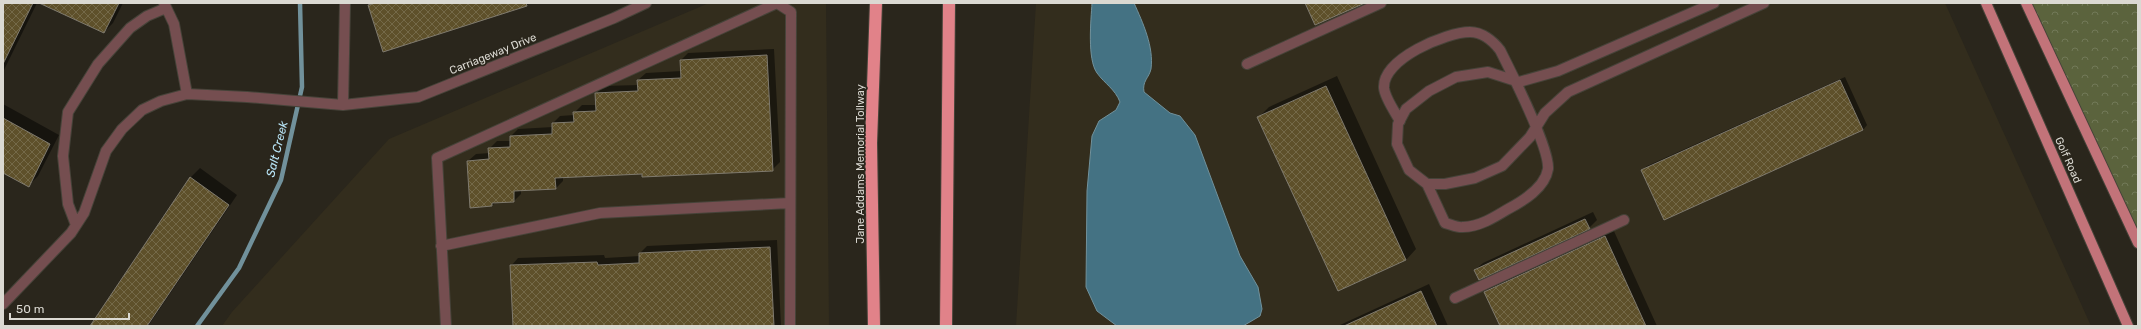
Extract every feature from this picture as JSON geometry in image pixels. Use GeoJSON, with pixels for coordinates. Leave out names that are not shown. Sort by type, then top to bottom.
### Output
{"type":"FeatureCollection","features":[{"type":"Feature","properties":{"kind":"highway","name":"Jane Addams Memorial Tollway"},"geometry":{"type":"LineString","coordinates":[[874,326],[871,143],[876,3]]}},
{"type":"Feature","properties":{"kind":"highway"},"geometry":{"type":"LineString","coordinates":[[946,326],[949,3]]}},
{"type":"Feature","properties":{"kind":"main road","name":"Golf Road"},"geometry":{"type":"LineString","coordinates":[[1986,3],[2128,326]]}},
{"type":"Feature","properties":{"kind":"main road"},"geometry":{"type":"LineString","coordinates":[[2026,3],[2138,243]]}},
{"type":"Feature","properties":{"kind":"street"},"geometry":{"type":"LineString","coordinates":[[343,105],[345,3]]}},
{"type":"Feature","properties":{"kind":"street","name":"Carriageway Drive"},"geometry":{"type":"LineString","coordinates":[[3,304],[76,225],[84,213],[106,152],[122,129],[142,110],[161,101],[187,94],[247,96],[343,105],[418,97],[614,18],[646,3]]}},
{"type":"Feature","properties":{"kind":"street"},"geometry":{"type":"LineString","coordinates":[[446,326],[437,158],[777,3],[791,12],[790,326]]}},
{"type":"Feature","properties":{"kind":"street"},"geometry":{"type":"LineString","coordinates":[[1248,64],[1381,3]]}},
{"type":"Feature","properties":{"kind":"street"},"geometry":{"type":"LineString","coordinates":[[1400,121],[1384,89],[1386,74],[1404,56],[1448,36],[1471,32],[1492,40],[1500,50],[1515,80],[1536,127],[1548,169],[1542,183],[1524,201],[1491,219],[1462,228],[1445,223],[1427,184],[1410,170],[1397,144],[1400,121],[1406,109],[1429,91],[1456,77],[1488,72],[1515,80],[1519,82],[1558,70],[1714,3]]}},
{"type":"Feature","properties":{"kind":"street"},"geometry":{"type":"LineString","coordinates":[[1427,184],[1445,184],[1474,178],[1502,166],[1530,137],[1545,113],[1568,92],[1764,3]]}},
{"type":"Feature","properties":{"kind":"street"},"geometry":{"type":"LineString","coordinates":[[76,225],[68,204],[63,156],[68,112],[98,64],[130,28],[165,5],[174,24],[187,94]]}},
{"type":"Feature","properties":{"kind":"street"},"geometry":{"type":"LineString","coordinates":[[441,246],[600,213],[790,203]]}},
{"type":"Feature","properties":{"kind":"street"},"geometry":{"type":"LineString","coordinates":[[1455,298],[1624,220]]}},
{"type":"Feature","properties":{"kind":"shaded area"},"geometry":{"type":"Polygon","coordinates":[[[709,3],[826,3],[829,326],[222,326],[232,312],[389,139],[709,3]]]}},
{"type":"Feature","properties":{"kind":"shaded area"},"geometry":{"type":"Polygon","coordinates":[[[1036,3],[1945,3],[2091,326],[1016,326],[1036,3]]]}},
{"type":"Feature","properties":{"kind":"green space"},"geometry":{"type":"Polygon","coordinates":[[[2026,3],[2138,3],[2138,242],[2026,3]]]}},
{"type":"Feature","properties":{"kind":"water"},"geometry":{"type":"Polygon","coordinates":[[[1092,3],[1134,3],[1147,35],[1151,52],[1151,69],[1145,82],[1144,92],[1170,113],[1180,116],[1195,135],[1240,256],[1258,287],[1262,309],[1260,316],[1243,326],[1117,326],[1097,311],[1086,287],[1087,191],[1092,136],[1099,121],[1116,110],[1120,102],[1113,90],[1100,77],[1094,67],[1090,39],[1092,3]]]}},
{"type":"Feature","properties":{"kind":"building"},"geometry":{"type":"Polygon","coordinates":[[[3,3],[33,3],[3,64],[3,3]]]}},
{"type":"Feature","properties":{"kind":"building"},"geometry":{"type":"Polygon","coordinates":[[[39,3],[119,3],[104,33],[39,3]]]}},
{"type":"Feature","properties":{"kind":"building"},"geometry":{"type":"Polygon","coordinates":[[[375,3],[526,3],[527,6],[383,52],[368,5],[375,3]]]}},
{"type":"Feature","properties":{"kind":"building"},"geometry":{"type":"Polygon","coordinates":[[[1305,3],[1365,3],[1315,25],[1305,3]]]}},
{"type":"Feature","properties":{"kind":"building"},"geometry":{"type":"Polygon","coordinates":[[[767,55],[773,171],[642,177],[642,174],[555,178],[556,189],[514,191],[514,202],[492,203],[492,206],[470,208],[467,161],[489,159],[488,148],[510,147],[510,136],[552,134],[552,123],[574,122],[573,112],[596,111],[595,93],[638,91],[637,80],[681,78],[680,60],[767,55]]]}},
{"type":"Feature","properties":{"kind":"building"},"geometry":{"type":"Polygon","coordinates":[[[1840,80],[1863,130],[1664,220],[1641,170],[1840,80]]]}},
{"type":"Feature","properties":{"kind":"building"},"geometry":{"type":"Polygon","coordinates":[[[1326,86],[1406,260],[1338,291],[1257,117],[1326,86]]]}},
{"type":"Feature","properties":{"kind":"building"},"geometry":{"type":"Polygon","coordinates":[[[3,118],[50,144],[29,187],[3,173],[3,118]]]}},
{"type":"Feature","properties":{"kind":"building"},"geometry":{"type":"Polygon","coordinates":[[[190,177],[229,205],[147,326],[90,326],[190,177]]]}},
{"type":"Feature","properties":{"kind":"building"},"geometry":{"type":"Polygon","coordinates":[[[1585,219],[1590,229],[1479,280],[1474,270],[1585,219]]]}},
{"type":"Feature","properties":{"kind":"building"},"geometry":{"type":"Polygon","coordinates":[[[1605,236],[1646,326],[1500,326],[1484,292],[1605,236]]]}},
{"type":"Feature","properties":{"kind":"building"},"geometry":{"type":"Polygon","coordinates":[[[770,247],[774,326],[513,326],[510,265],[597,262],[598,265],[639,263],[639,253],[770,247]]]}},
{"type":"Feature","properties":{"kind":"building"},"geometry":{"type":"Polygon","coordinates":[[[1421,291],[1437,326],[1344,326],[1421,291]]]}},
{"type":"Feature","properties":{"kind":"waterway","name":"Salt Creek"},"geometry":{"type":"LineString","coordinates":[[197,326],[239,268],[281,180],[302,87],[300,3]]}}]}
